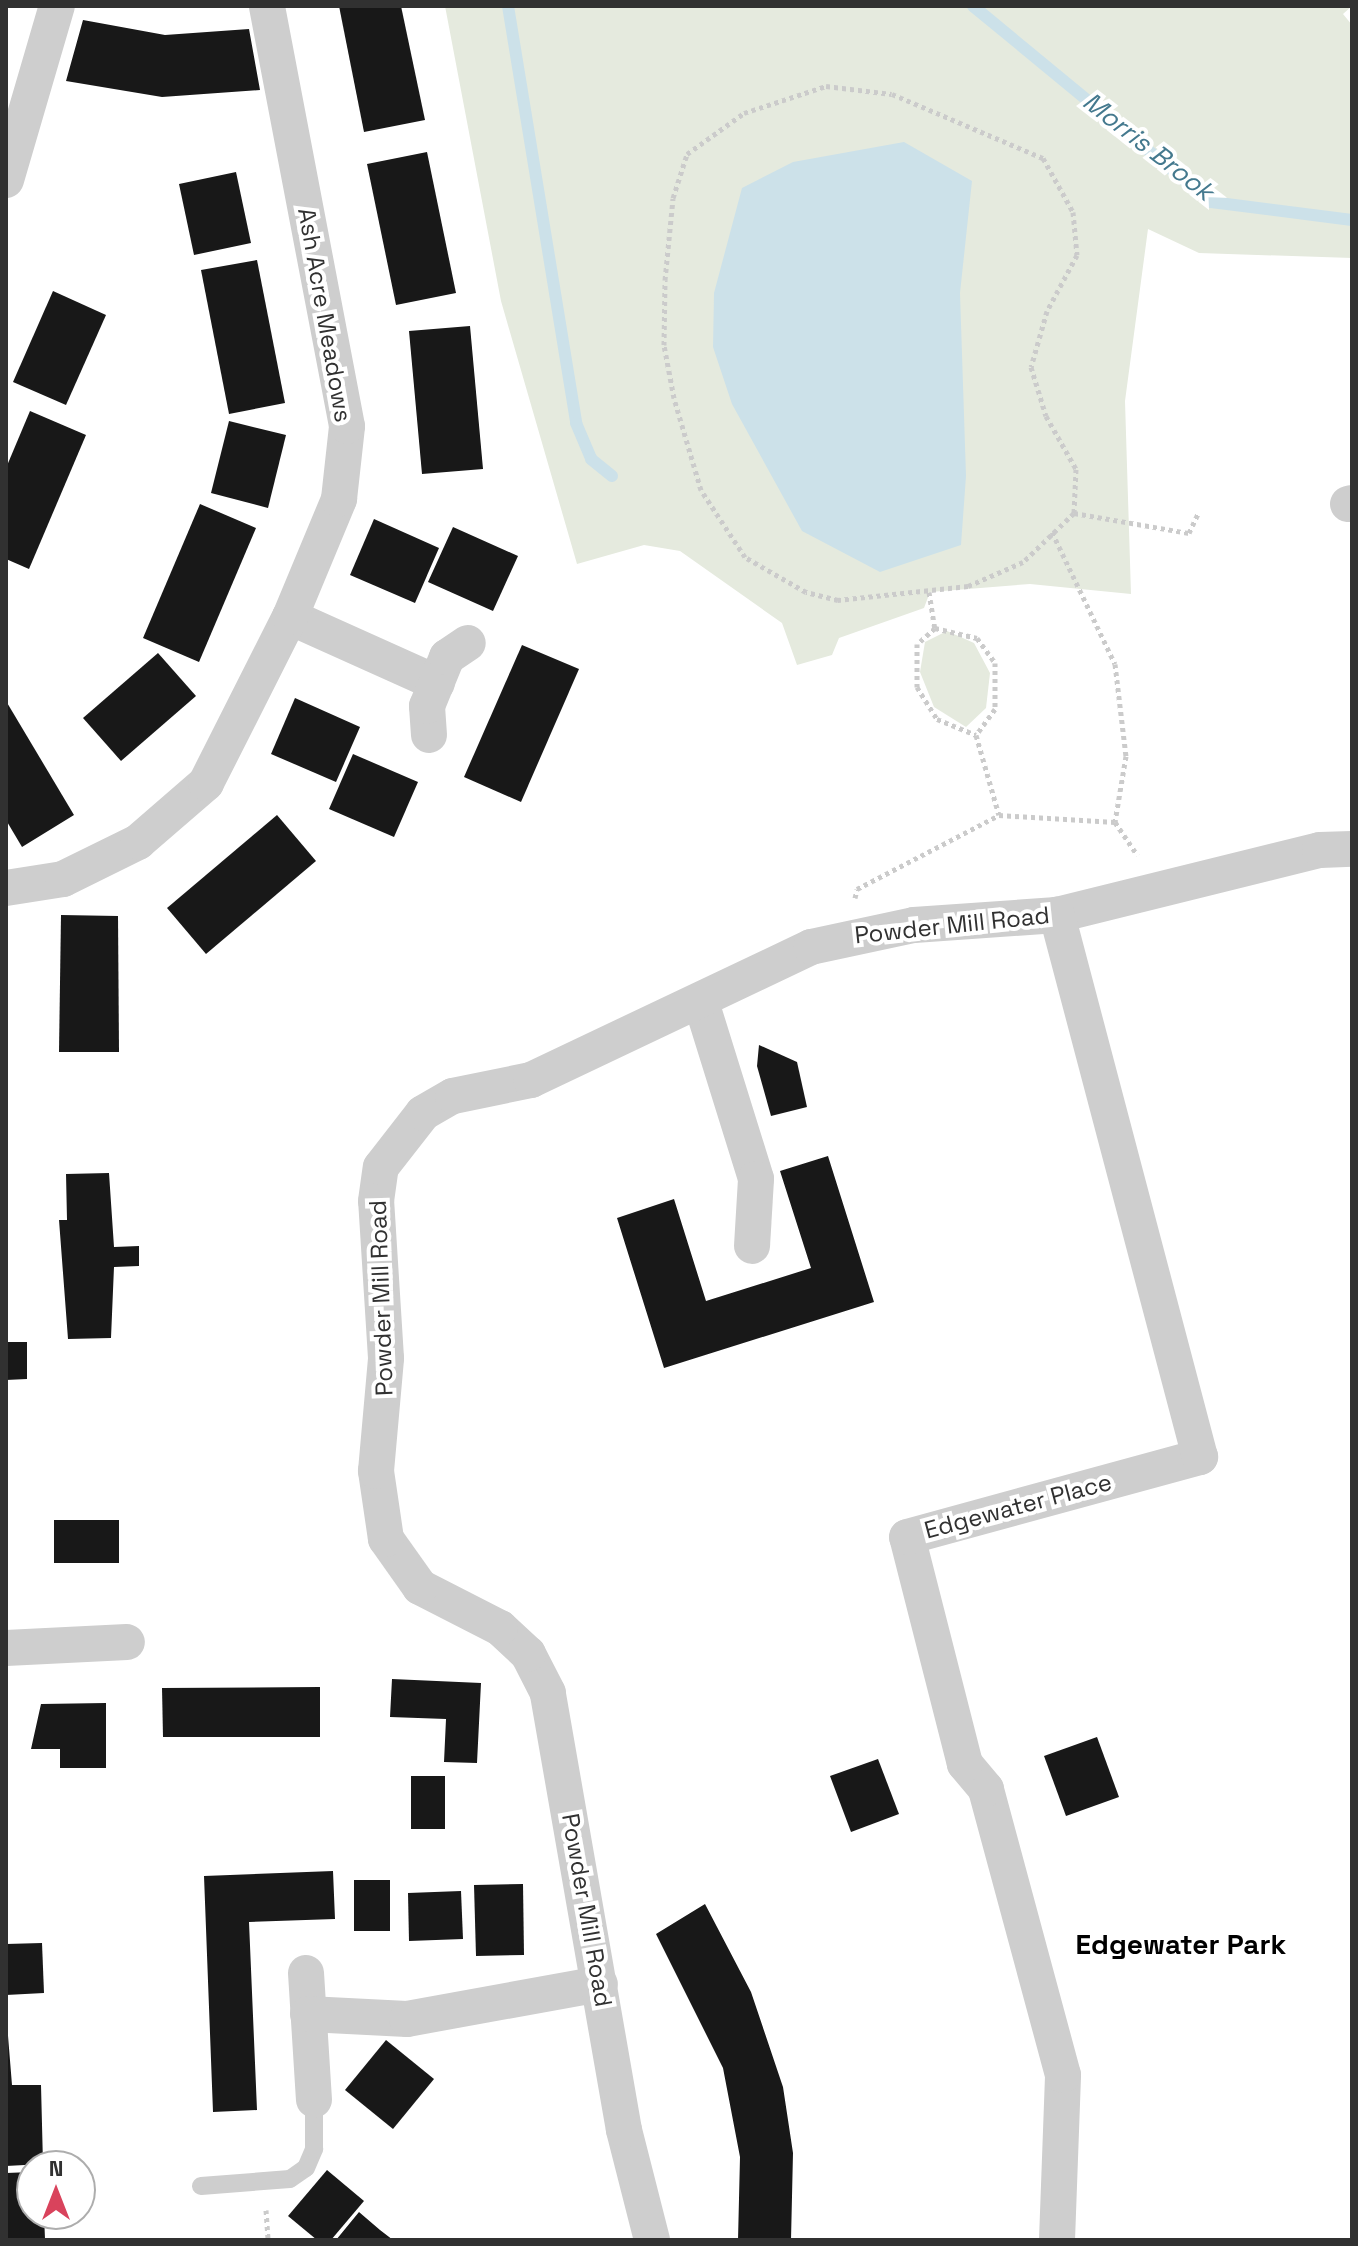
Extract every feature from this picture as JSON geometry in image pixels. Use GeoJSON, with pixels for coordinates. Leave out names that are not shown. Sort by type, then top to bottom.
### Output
{"type":"FeatureCollection","features":[{"type":"Feature","properties":{"kind":"street"},"geometry":{"type":"LineString","coordinates":[[6,180],[57,6]]}},
{"type":"Feature","properties":{"kind":"street","name":"Ash Acre Meadows"},"geometry":{"type":"LineString","coordinates":[[6,888],[63,879],[138,842],[206,783],[290,617],[339,499],[347,426],[267,6]]}},
{"type":"Feature","properties":{"kind":"street"},"geometry":{"type":"LineString","coordinates":[[290,617],[437,683]]}},
{"type":"Feature","properties":{"kind":"street"},"geometry":{"type":"LineString","coordinates":[[429,735],[427,706],[447,657],[468,643]]}},
{"type":"Feature","properties":{"kind":"street","name":"Powder Mill Road"},"geometry":{"type":"LineString","coordinates":[[652,2240],[600,1984],[548,1693],[528,1654],[500,1628],[420,1587],[386,1539],[376,1471],[386,1358],[376,1201],[381,1167],[423,1113],[453,1096],[531,1080],[848,935],[1057,915],[1166,893],[1320,850],[1352,849]]}},
{"type":"Feature","properties":{"kind":"street","name":"Edgewater Place"},"geometry":{"type":"LineString","coordinates":[[1057,915],[1200,1457],[907,1537],[965,1764],[986,1789],[1063,2075],[1056,2110],[1057,2240]]}},
{"type":"Feature","properties":{"kind":"street"},"geometry":{"type":"LineString","coordinates":[[701,1002],[756,1179],[752,1246]]}},
{"type":"Feature","properties":{"kind":"street"},"geometry":{"type":"LineString","coordinates":[[6,1648],[127,1642]]}},
{"type":"Feature","properties":{"kind":"street"},"geometry":{"type":"LineString","coordinates":[[306,1973],[314,2100]]}},
{"type":"Feature","properties":{"kind":"street"},"geometry":{"type":"LineString","coordinates":[[308,2014],[407,2019],[600,1984]]}},
{"type":"Feature","properties":{"kind":"lane"},"geometry":{"type":"LineString","coordinates":[[201,2186],[290,2179],[306,2168],[314,2149],[314,2100]]}},
{"type":"Feature","properties":{"kind":"path"},"geometry":{"type":"LineString","coordinates":[[826,86],[892,94],[1056,170],[1073,212],[1077,255],[1042,325],[1031,367],[1046,416],[1076,469],[1074,513],[1023,562],[968,586],[838,600],[806,592],[728,541],[701,490],[664,345],[673,198],[687,154],[744,113],[826,86]]}},
{"type":"Feature","properties":{"kind":"path"},"geometry":{"type":"LineString","coordinates":[[1074,513],[1189,533],[1199,512]]}},
{"type":"Feature","properties":{"kind":"path"},"geometry":{"type":"LineString","coordinates":[[1052,532],[1115,664],[1126,756],[1115,822],[1166,893]]}},
{"type":"Feature","properties":{"kind":"path"},"geometry":{"type":"LineString","coordinates":[[929,592],[935,628],[914,657],[923,704],[949,728],[976,735]]}},
{"type":"Feature","properties":{"kind":"path"},"geometry":{"type":"LineString","coordinates":[[935,628],[977,638],[995,663],[995,709],[976,735]]}},
{"type":"Feature","properties":{"kind":"path"},"geometry":{"type":"LineString","coordinates":[[976,735],[999,815]]}},
{"type":"Feature","properties":{"kind":"path"},"geometry":{"type":"LineString","coordinates":[[848,935],[857,889],[999,815],[1115,822]]}},
{"type":"Feature","properties":{"kind":"shaded area"},"geometry":{"type":"Polygon","coordinates":[[[445,6],[1352,6],[1343,14],[1352,25],[1352,258],[1199,253],[1148,229],[1125,401],[1131,594],[1030,584],[930,592],[924,608],[839,638],[832,655],[797,665],[782,623],[680,551],[644,545],[577,564],[501,301],[445,6]]]}},
{"type":"Feature","properties":{"kind":"shaded area"},"geometry":{"type":"Polygon","coordinates":[[[947,631],[974,643],[990,673],[986,708],[966,727],[934,707],[920,672],[925,642],[947,631]]]}},
{"type":"Feature","properties":{"kind":"water"},"geometry":{"type":"Polygon","coordinates":[[[904,142],[972,181],[960,293],[966,476],[961,545],[880,572],[802,531],[732,404],[713,347],[714,293],[742,188],[793,162],[904,142]]]}},
{"type":"Feature","properties":{"kind":"building"},"geometry":{"type":"Polygon","coordinates":[[[339,6],[401,6],[425,120],[364,132],[339,6]]]}},
{"type":"Feature","properties":{"kind":"building"},"geometry":{"type":"Polygon","coordinates":[[[83,20],[165,35],[249,29],[260,90],[162,97],[66,81],[83,20]]]}},
{"type":"Feature","properties":{"kind":"building"},"geometry":{"type":"Polygon","coordinates":[[[427,152],[456,293],[396,305],[367,164],[427,152]]]}},
{"type":"Feature","properties":{"kind":"building"},"geometry":{"type":"Polygon","coordinates":[[[236,172],[251,243],[194,255],[179,184],[236,172]]]}},
{"type":"Feature","properties":{"kind":"building"},"geometry":{"type":"Polygon","coordinates":[[[257,260],[285,403],[229,414],[201,270],[257,260]]]}},
{"type":"Feature","properties":{"kind":"building"},"geometry":{"type":"Polygon","coordinates":[[[53,291],[106,315],[66,405],[13,382],[53,291]]]}},
{"type":"Feature","properties":{"kind":"building"},"geometry":{"type":"Polygon","coordinates":[[[470,326],[483,469],[422,474],[409,331],[470,326]]]}},
{"type":"Feature","properties":{"kind":"building"},"geometry":{"type":"Polygon","coordinates":[[[30,411],[86,435],[29,569],[6,559],[6,468],[30,411]]]}},
{"type":"Feature","properties":{"kind":"building"},"geometry":{"type":"Polygon","coordinates":[[[229,421],[286,435],[268,508],[211,493],[229,421]]]}},
{"type":"Feature","properties":{"kind":"building"},"geometry":{"type":"Polygon","coordinates":[[[200,504],[256,528],[199,662],[143,638],[200,504]]]}},
{"type":"Feature","properties":{"kind":"building"},"geometry":{"type":"Polygon","coordinates":[[[374,519],[439,548],[415,603],[350,575],[374,519]]]}},
{"type":"Feature","properties":{"kind":"building"},"geometry":{"type":"Polygon","coordinates":[[[453,527],[518,556],[493,611],[428,582],[453,527]]]}},
{"type":"Feature","properties":{"kind":"building"},"geometry":{"type":"Polygon","coordinates":[[[522,645],[579,669],[521,802],[464,777],[522,645]]]}},
{"type":"Feature","properties":{"kind":"building"},"geometry":{"type":"Polygon","coordinates":[[[158,653],[196,696],[121,761],[83,718],[158,653]]]}},
{"type":"Feature","properties":{"kind":"building"},"geometry":{"type":"Polygon","coordinates":[[[295,698],[360,727],[336,782],[271,754],[295,698]]]}},
{"type":"Feature","properties":{"kind":"building"},"geometry":{"type":"Polygon","coordinates":[[[6,701],[74,815],[22,847],[6,820],[6,701]]]}},
{"type":"Feature","properties":{"kind":"building"},"geometry":{"type":"Polygon","coordinates":[[[353,754],[418,782],[394,837],[329,809],[353,754]]]}},
{"type":"Feature","properties":{"kind":"building"},"geometry":{"type":"Polygon","coordinates":[[[277,815],[316,861],[206,954],[167,908],[277,815]]]}},
{"type":"Feature","properties":{"kind":"building"},"geometry":{"type":"Polygon","coordinates":[[[61,915],[118,916],[119,1052],[59,1052],[61,915]]]}},
{"type":"Feature","properties":{"kind":"building"},"geometry":{"type":"Polygon","coordinates":[[[759,1045],[797,1062],[807,1107],[771,1116],[757,1066],[759,1045]]]}},
{"type":"Feature","properties":{"kind":"building"},"geometry":{"type":"Polygon","coordinates":[[[828,1156],[874,1302],[664,1368],[617,1218],[674,1199],[706,1301],[811,1268],[780,1171],[828,1156]]]}},
{"type":"Feature","properties":{"kind":"building"},"geometry":{"type":"Polygon","coordinates":[[[109,1173],[114,1247],[139,1246],[139,1266],[114,1267],[111,1338],[68,1339],[59,1220],[67,1220],[66,1174],[109,1173]]]}},
{"type":"Feature","properties":{"kind":"building"},"geometry":{"type":"Polygon","coordinates":[[[6,1342],[27,1342],[27,1379],[6,1380],[6,1342]]]}},
{"type":"Feature","properties":{"kind":"building"},"geometry":{"type":"Polygon","coordinates":[[[54,1520],[119,1520],[119,1563],[54,1563],[54,1520]]]}},
{"type":"Feature","properties":{"kind":"building"},"geometry":{"type":"Polygon","coordinates":[[[392,1679],[481,1683],[477,1763],[444,1762],[446,1719],[390,1717],[392,1679]]]}},
{"type":"Feature","properties":{"kind":"building"},"geometry":{"type":"Polygon","coordinates":[[[320,1687],[320,1737],[163,1737],[162,1688],[320,1687]]]}},
{"type":"Feature","properties":{"kind":"building"},"geometry":{"type":"Polygon","coordinates":[[[106,1703],[106,1768],[60,1768],[60,1749],[31,1749],[41,1704],[106,1703]]]}},
{"type":"Feature","properties":{"kind":"building"},"geometry":{"type":"Polygon","coordinates":[[[1097,1737],[1119,1797],[1066,1816],[1044,1756],[1097,1737]]]}},
{"type":"Feature","properties":{"kind":"building"},"geometry":{"type":"Polygon","coordinates":[[[878,1759],[899,1814],[851,1832],[830,1776],[878,1759]]]}},
{"type":"Feature","properties":{"kind":"building"},"geometry":{"type":"Polygon","coordinates":[[[411,1776],[445,1776],[445,1829],[411,1829],[411,1776]]]}},
{"type":"Feature","properties":{"kind":"building"},"geometry":{"type":"Polygon","coordinates":[[[333,1871],[335,1919],[249,1922],[257,2110],[213,2112],[204,1876],[333,1871]]]}},
{"type":"Feature","properties":{"kind":"building"},"geometry":{"type":"Polygon","coordinates":[[[354,1880],[390,1880],[390,1931],[354,1931],[354,1880]]]}},
{"type":"Feature","properties":{"kind":"building"},"geometry":{"type":"Polygon","coordinates":[[[523,1884],[524,1955],[476,1956],[474,1885],[523,1884]]]}},
{"type":"Feature","properties":{"kind":"building"},"geometry":{"type":"Polygon","coordinates":[[[461,1891],[463,1939],[409,1941],[408,1893],[461,1891]]]}},
{"type":"Feature","properties":{"kind":"building"},"geometry":{"type":"Polygon","coordinates":[[[705,1904],[751,1992],[783,2087],[793,2153],[791,2240],[738,2240],[740,2157],[723,2068],[656,1934],[705,1904]]]}},
{"type":"Feature","properties":{"kind":"building"},"geometry":{"type":"Polygon","coordinates":[[[42,1943],[44,1993],[6,1995],[6,1944],[42,1943]]]}},
{"type":"Feature","properties":{"kind":"building"},"geometry":{"type":"Polygon","coordinates":[[[6,2011],[12,2085],[41,2085],[43,2150],[16,2150],[16,2165],[6,2166],[6,2011]]]}},
{"type":"Feature","properties":{"kind":"building"},"geometry":{"type":"Polygon","coordinates":[[[386,2040],[434,2079],[393,2129],[345,2090],[386,2040]]]}},
{"type":"Feature","properties":{"kind":"building"},"geometry":{"type":"Polygon","coordinates":[[[327,2170],[364,2201],[331,2240],[317,2240],[288,2216],[327,2170]]]}},
{"type":"Feature","properties":{"kind":"building"},"geometry":{"type":"Polygon","coordinates":[[[6,2173],[16,2173],[16,2230],[45,2230],[45,2239],[6,2240],[6,2173]]]}},
{"type":"Feature","properties":{"kind":"building"},"geometry":{"type":"Polygon","coordinates":[[[359,2212],[380,2230],[393,2240],[336,2240],[359,2212]]]}},
{"type":"Feature","properties":{"kind":"waterway"},"geometry":{"type":"LineString","coordinates":[[508,6],[576,423],[591,459],[612,476]]}},
{"type":"Feature","properties":{"kind":"waterway","name":"Morris Brook"},"geometry":{"type":"LineString","coordinates":[[973,6],[1211,202],[1352,220]]}},
{"type":"Feature","properties":{"kind":"district","name":"Edgewater Park"},"geometry":{"type":"Point","coordinates":[1181,1944]}}]}
